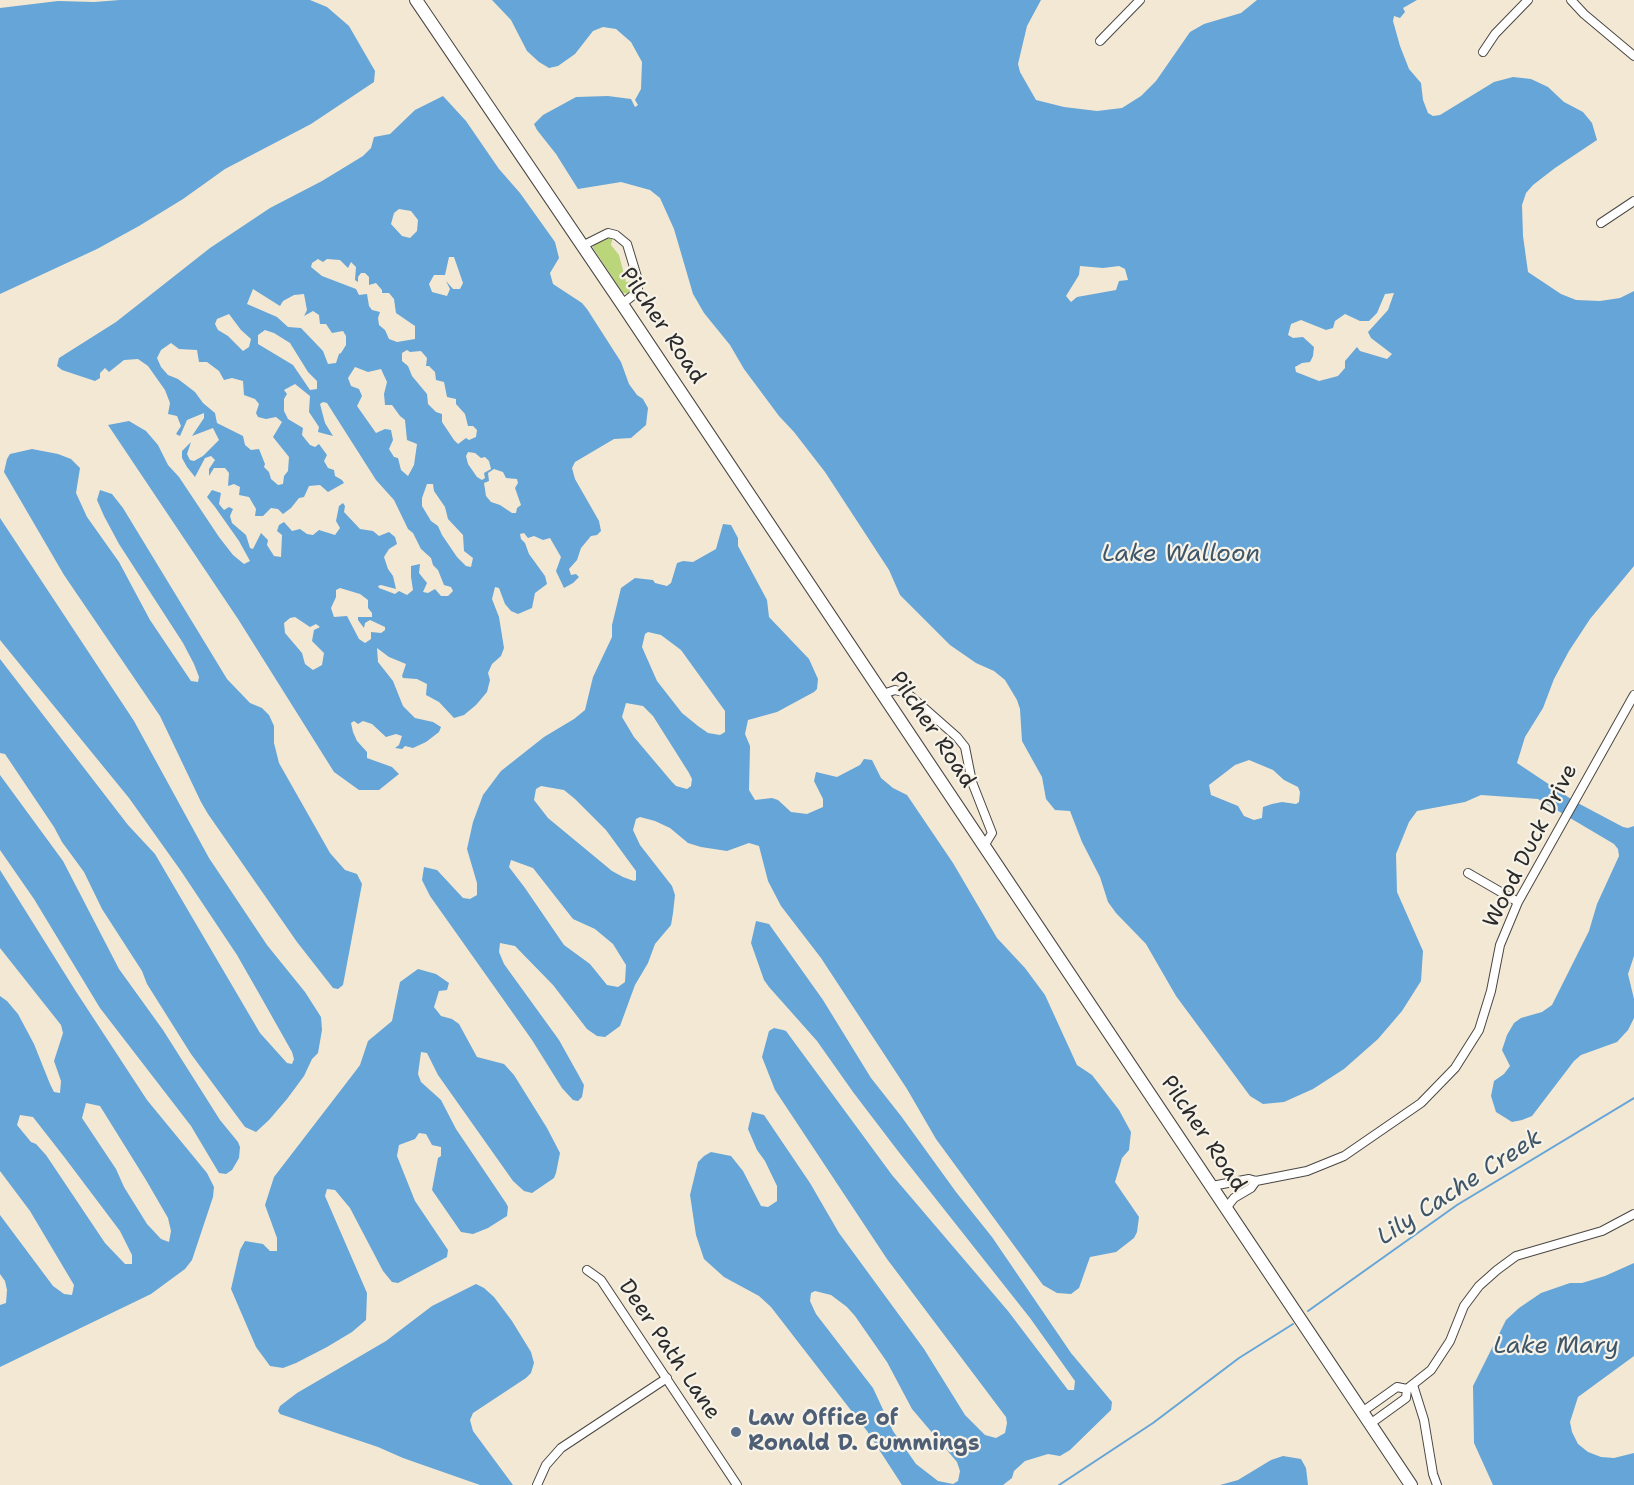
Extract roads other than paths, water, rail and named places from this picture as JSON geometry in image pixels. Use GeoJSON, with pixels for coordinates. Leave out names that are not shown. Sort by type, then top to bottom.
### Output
{"type":"FeatureCollection","features":[{"type":"Feature","properties":{"kind":"street","name":"Pilcher Road"},"geometry":{"type":"LineString","coordinates":[[416,0],[622,304],[1411,1485]]}},
{"type":"Feature","properties":{"kind":"street"},"geometry":{"type":"LineString","coordinates":[[1100,41],[1140,0]]}},
{"type":"Feature","properties":{"kind":"street"},"geometry":{"type":"LineString","coordinates":[[1483,51],[1502,26],[1528,0]]}},
{"type":"Feature","properties":{"kind":"street"},"geometry":{"type":"LineString","coordinates":[[1571,0],[1584,14],[1634,56]]}},
{"type":"Feature","properties":{"kind":"street"},"geometry":{"type":"LineString","coordinates":[[1601,223],[1634,201]]}},
{"type":"Feature","properties":{"kind":"street"},"geometry":{"type":"LineString","coordinates":[[582,246],[608,233],[616,235],[627,244],[637,277],[638,289],[622,304]]}},
{"type":"Feature","properties":{"kind":"street"},"geometry":{"type":"LineString","coordinates":[[883,694],[895,690],[907,693],[957,737],[965,747],[975,793],[992,834],[984,846]]}},
{"type":"Feature","properties":{"kind":"street","name":"Wood Duck Drive"},"geometry":{"type":"LineString","coordinates":[[1212,1186],[1250,1179],[1256,1181],[1307,1171],[1344,1156],[1421,1103],[1455,1068],[1479,1030],[1491,991],[1500,945],[1518,902],[1634,695]]}},
{"type":"Feature","properties":{"kind":"street"},"geometry":{"type":"LineString","coordinates":[[1468,873],[1518,902]]}},
{"type":"Feature","properties":{"kind":"street","name":"Wood Duck Drive"},"geometry":{"type":"LineString","coordinates":[[1227,1207],[1234,1198],[1251,1188],[1256,1181]]}},
{"type":"Feature","properties":{"kind":"street"},"geometry":{"type":"LineString","coordinates":[[1370,1424],[1406,1398],[1410,1387],[1437,1362],[1450,1341],[1464,1306],[1479,1286],[1497,1270],[1516,1257],[1602,1231],[1634,1214]]}},
{"type":"Feature","properties":{"kind":"street","name":"Deer Path Lane"},"geometry":{"type":"LineString","coordinates":[[586,1270],[601,1280],[737,1485]]}},
{"type":"Feature","properties":{"kind":"street"},"geometry":{"type":"LineString","coordinates":[[537,1485],[546,1465],[561,1448],[667,1378]]}},
{"type":"Feature","properties":{"kind":"street"},"geometry":{"type":"LineString","coordinates":[[1362,1412],[1398,1388],[1410,1387]]}},
{"type":"Feature","properties":{"kind":"street"},"geometry":{"type":"LineString","coordinates":[[1410,1387],[1424,1420],[1437,1485]]}},
{"type":"Feature","properties":{"kind":"street"},"geometry":{"type":"LineString","coordinates":[[1385,1396],[1393,1407]]}},
{"type":"Feature","properties":{"kind":"water"},"geometry":{"type":"Polygon","coordinates":[[[310,0],[327,7],[349,26],[375,71],[374,82],[311,124],[225,169],[183,199],[139,226],[97,249],[0,294],[0,8],[58,1],[310,0]]]}},
{"type":"Feature","properties":{"kind":"water","name":"Lake Walloon"},"geometry":{"type":"Polygon","coordinates":[[[492,0],[1041,0],[1027,26],[1018,64],[1020,72],[1036,100],[1064,107],[1097,111],[1122,108],[1141,96],[1156,81],[1190,32],[1204,24],[1241,13],[1257,0],[1417,0],[1403,8],[1405,12],[1400,18],[1394,16],[1393,21],[1409,69],[1421,83],[1423,100],[1428,113],[1433,116],[1440,115],[1494,82],[1513,77],[1531,79],[1548,87],[1564,102],[1583,112],[1592,123],[1597,140],[1555,168],[1526,193],[1522,205],[1523,236],[1528,272],[1561,294],[1576,300],[1600,301],[1620,298],[1634,291],[1634,566],[1590,619],[1569,651],[1554,679],[1543,708],[1525,737],[1517,763],[1574,801],[1623,827],[1634,826],[1634,956],[1628,974],[1634,999],[1634,1018],[1628,1030],[1617,1042],[1581,1055],[1574,1061],[1532,1116],[1512,1122],[1496,1112],[1491,1096],[1494,1081],[1510,1066],[1502,1050],[1507,1035],[1514,1023],[1521,1018],[1542,1012],[1552,1005],[1589,931],[1597,904],[1619,856],[1614,844],[1538,799],[1481,795],[1465,802],[1417,811],[1409,822],[1396,854],[1397,892],[1423,951],[1421,981],[1402,1011],[1378,1039],[1344,1069],[1313,1089],[1284,1102],[1263,1104],[1250,1096],[1176,996],[1146,944],[1108,902],[1100,877],[1082,842],[1070,811],[1055,810],[1046,799],[1042,777],[1022,741],[1020,709],[1017,700],[1005,680],[950,645],[900,595],[889,570],[825,472],[779,416],[744,369],[730,345],[704,313],[693,294],[674,229],[660,198],[650,190],[621,182],[578,189],[556,154],[537,130],[534,124],[543,115],[576,97],[608,96],[631,99],[635,107],[638,105],[635,100],[641,89],[642,62],[631,42],[616,29],[603,27],[593,31],[575,54],[558,66],[549,68],[527,51],[511,20],[492,0]],[[1080,266],[1079,275],[1066,296],[1071,302],[1077,297],[1116,290],[1119,281],[1128,280],[1125,269],[1119,266],[1103,268],[1080,266]],[[1394,293],[1385,294],[1377,313],[1369,321],[1360,321],[1345,314],[1335,321],[1333,328],[1326,330],[1301,320],[1291,324],[1288,335],[1293,338],[1303,337],[1314,347],[1310,362],[1295,367],[1296,372],[1319,381],[1338,376],[1345,368],[1345,361],[1357,347],[1360,351],[1387,359],[1392,354],[1371,338],[1368,332],[1388,310],[1394,293]],[[1249,760],[1235,765],[1209,785],[1211,795],[1238,806],[1244,816],[1254,820],[1262,818],[1263,807],[1282,802],[1296,804],[1299,802],[1298,787],[1284,780],[1273,770],[1249,760]]]}},
{"type":"Feature","properties":{"kind":"water"},"geometry":{"type":"Polygon","coordinates":[[[443,96],[466,121],[499,169],[520,193],[555,242],[559,258],[550,273],[553,284],[582,303],[587,309],[621,362],[629,384],[648,408],[646,425],[631,438],[614,439],[575,462],[572,468],[575,479],[599,521],[601,531],[591,536],[569,569],[571,575],[576,574],[579,577],[573,583],[564,588],[556,571],[561,557],[550,538],[543,540],[534,536],[528,538],[524,533],[520,534],[529,554],[545,576],[547,584],[535,593],[532,608],[518,614],[511,611],[505,604],[499,588],[495,587],[492,599],[499,617],[504,648],[488,673],[490,680],[487,692],[476,705],[464,715],[454,718],[439,702],[426,695],[427,684],[417,679],[403,678],[406,664],[389,657],[377,648],[378,662],[393,681],[403,706],[415,718],[433,722],[441,727],[439,732],[426,742],[413,748],[405,746],[402,749],[395,748],[399,745],[402,736],[396,734],[386,737],[372,724],[363,721],[358,724],[354,721],[351,723],[357,741],[367,752],[367,758],[392,767],[399,774],[379,790],[359,790],[334,772],[238,619],[108,425],[129,421],[146,431],[158,445],[168,465],[179,477],[219,537],[233,555],[244,564],[250,561],[239,541],[207,497],[212,490],[221,493],[219,504],[224,510],[229,507],[233,509],[230,516],[232,523],[246,535],[250,548],[253,549],[261,533],[268,540],[267,545],[274,556],[281,557],[282,535],[277,531],[279,525],[284,522],[292,531],[300,529],[307,534],[313,535],[319,530],[335,535],[340,528],[336,521],[339,506],[343,503],[344,512],[360,529],[373,531],[379,536],[389,532],[395,537],[397,544],[389,549],[384,557],[396,589],[381,585],[378,586],[379,588],[395,594],[399,591],[407,595],[413,590],[411,566],[420,564],[419,573],[427,583],[423,592],[428,593],[435,589],[441,596],[448,596],[453,591],[451,587],[444,585],[431,558],[421,549],[413,533],[408,529],[394,500],[376,480],[327,403],[320,404],[325,423],[333,436],[318,432],[319,427],[309,412],[310,396],[295,384],[284,390],[287,394],[284,399],[284,411],[288,419],[303,428],[302,435],[310,445],[315,447],[319,444],[327,455],[324,461],[328,468],[334,470],[335,476],[344,483],[328,492],[320,485],[309,486],[304,497],[299,498],[283,514],[278,509],[271,508],[263,516],[255,516],[256,509],[249,497],[239,495],[240,487],[234,484],[228,486],[229,473],[225,468],[214,468],[209,476],[209,469],[215,460],[211,456],[205,458],[195,477],[187,467],[182,458],[182,451],[191,442],[187,454],[190,460],[194,461],[203,456],[219,440],[213,428],[192,436],[204,418],[204,413],[187,420],[180,436],[176,434],[181,426],[177,416],[168,414],[170,403],[165,390],[148,366],[138,359],[124,360],[109,372],[105,368],[100,373],[100,378],[95,381],[62,370],[57,366],[59,358],[116,322],[210,248],[270,208],[322,181],[363,156],[371,148],[374,137],[390,134],[415,110],[443,96]],[[399,209],[394,213],[391,224],[402,236],[410,238],[417,231],[418,220],[411,211],[399,209]],[[449,257],[445,275],[434,275],[429,284],[432,292],[447,296],[450,289],[446,281],[453,289],[460,289],[463,283],[454,257],[449,257]],[[318,259],[312,263],[311,267],[322,276],[356,289],[359,295],[367,294],[369,306],[372,310],[380,312],[379,325],[385,330],[389,339],[397,342],[415,339],[415,326],[396,313],[394,299],[389,293],[382,293],[376,283],[369,285],[369,277],[365,273],[361,273],[358,282],[355,280],[356,267],[351,262],[348,268],[340,260],[327,259],[323,262],[318,259]],[[253,289],[247,304],[277,317],[288,327],[301,328],[323,351],[328,364],[336,363],[346,345],[346,336],[343,331],[332,333],[326,324],[320,324],[319,315],[313,311],[304,316],[307,310],[304,294],[294,295],[283,301],[280,306],[253,289]],[[229,314],[217,319],[215,324],[218,330],[228,336],[243,351],[249,347],[251,339],[229,314]],[[265,330],[258,335],[258,344],[293,365],[310,390],[317,389],[317,381],[308,372],[290,343],[265,330]],[[171,343],[161,350],[157,358],[168,375],[178,379],[195,392],[215,413],[217,423],[243,436],[245,445],[251,450],[259,449],[264,467],[271,479],[278,485],[283,484],[284,476],[288,471],[289,457],[273,437],[282,422],[276,417],[266,419],[258,417],[256,413],[259,404],[255,399],[244,395],[243,381],[232,378],[224,380],[219,371],[207,362],[199,362],[197,350],[179,349],[171,343]],[[407,350],[402,353],[402,361],[408,366],[412,376],[427,394],[428,404],[436,412],[442,414],[442,422],[454,440],[458,444],[466,438],[469,440],[476,437],[477,430],[473,426],[468,426],[465,414],[456,404],[456,399],[447,397],[444,382],[436,380],[435,372],[426,366],[427,358],[421,351],[407,350]],[[355,367],[348,378],[351,386],[359,389],[362,396],[357,406],[376,433],[385,429],[391,430],[393,440],[389,449],[394,457],[398,458],[401,470],[408,476],[414,465],[417,444],[407,440],[405,420],[392,405],[385,405],[384,394],[387,382],[381,369],[368,372],[355,367]],[[468,452],[466,456],[468,464],[482,480],[485,478],[484,473],[491,469],[489,461],[485,457],[481,458],[475,453],[468,452]],[[494,469],[488,473],[489,481],[484,483],[486,496],[491,502],[516,513],[517,508],[521,505],[515,488],[518,483],[517,479],[506,478],[503,472],[494,469]],[[427,484],[422,506],[431,521],[438,526],[457,557],[466,566],[471,567],[473,558],[464,551],[463,535],[448,519],[445,507],[434,491],[433,484],[427,484]],[[340,588],[336,590],[336,597],[331,608],[334,617],[347,616],[359,639],[365,643],[371,639],[371,632],[381,633],[385,630],[385,627],[370,620],[365,623],[364,628],[358,620],[358,617],[372,617],[368,608],[368,600],[360,594],[340,588]],[[295,617],[284,623],[285,633],[302,653],[305,664],[313,670],[322,665],[324,653],[312,641],[314,630],[320,627],[316,624],[310,627],[295,617]]]}},
{"type":"Feature","properties":{"kind":"water"},"geometry":{"type":"Polygon","coordinates":[[[32,449],[71,459],[80,468],[76,493],[87,517],[119,562],[150,620],[191,681],[198,682],[199,677],[194,664],[183,643],[119,544],[97,500],[100,490],[112,494],[123,508],[227,679],[250,703],[262,708],[269,715],[274,726],[274,743],[279,763],[330,853],[345,870],[357,874],[362,884],[343,985],[338,989],[333,988],[297,942],[208,814],[160,716],[64,575],[4,472],[10,454],[32,449]]]}},
{"type":"Feature","properties":{"kind":"water"},"geometry":{"type":"Polygon","coordinates":[[[0,518],[134,721],[209,858],[267,945],[305,992],[321,1017],[322,1030],[318,1053],[287,1099],[256,1132],[245,1127],[191,1054],[102,909],[84,872],[5,754],[0,753],[0,659],[128,825],[155,854],[260,1033],[287,1063],[292,1064],[294,1059],[292,1052],[237,955],[181,871],[129,798],[0,640],[0,518]]]}},
{"type":"Feature","properties":{"kind":"water"},"geometry":{"type":"Polygon","coordinates":[[[723,524],[731,525],[738,538],[738,546],[767,600],[769,617],[809,659],[818,679],[817,689],[814,692],[777,712],[748,720],[745,734],[750,746],[749,790],[755,800],[772,798],[778,800],[791,812],[807,814],[823,807],[823,799],[814,781],[816,772],[837,777],[860,765],[864,759],[872,760],[881,778],[893,788],[907,795],[953,863],[997,938],[1025,968],[1045,995],[1077,1065],[1092,1075],[1119,1110],[1131,1132],[1129,1150],[1122,1158],[1115,1182],[1139,1217],[1137,1232],[1134,1238],[1116,1252],[1090,1257],[1079,1288],[1071,1294],[1057,1293],[1043,1285],[936,1139],[907,1089],[821,958],[781,906],[768,881],[759,846],[749,843],[727,851],[701,847],[688,843],[670,828],[655,821],[640,817],[636,819],[633,830],[640,845],[672,886],[675,895],[673,913],[671,925],[655,944],[648,963],[635,985],[620,1026],[605,1037],[597,1036],[587,1029],[553,985],[515,946],[500,943],[499,952],[504,964],[559,1040],[584,1085],[582,1097],[578,1101],[573,1100],[562,1088],[532,1040],[430,896],[422,880],[424,867],[437,870],[463,898],[470,899],[477,895],[477,883],[467,849],[473,822],[483,795],[501,771],[544,737],[585,710],[593,677],[612,637],[612,625],[621,588],[635,578],[653,580],[655,583],[667,586],[671,583],[677,563],[693,562],[716,549],[723,524]],[[648,632],[645,634],[642,647],[657,681],[682,713],[708,733],[720,735],[725,732],[725,711],[681,650],[661,635],[648,632]],[[626,703],[622,717],[634,737],[676,786],[687,789],[691,786],[692,779],[689,773],[653,716],[643,706],[626,703]],[[541,786],[536,789],[534,800],[548,818],[612,871],[636,880],[636,871],[606,830],[575,799],[564,790],[541,786]],[[511,860],[509,867],[564,945],[590,964],[607,985],[618,987],[625,982],[626,965],[613,944],[595,929],[573,919],[533,868],[511,860]]]}},
{"type":"Feature","properties":{"kind":"water"},"geometry":{"type":"Polygon","coordinates":[[[0,775],[63,861],[119,969],[163,1030],[220,1120],[238,1142],[239,1158],[232,1170],[226,1174],[219,1173],[191,1126],[100,1008],[34,899],[0,850],[0,775]]]}},
{"type":"Feature","properties":{"kind":"water"},"geometry":{"type":"Polygon","coordinates":[[[0,870],[147,1100],[207,1173],[214,1187],[213,1197],[192,1260],[185,1269],[151,1294],[0,1367],[0,1305],[6,1303],[7,1290],[0,1274],[0,1215],[53,1286],[64,1294],[72,1295],[74,1285],[30,1211],[0,1171],[0,996],[18,1014],[34,1044],[54,1092],[60,1093],[61,1081],[54,1061],[63,1033],[61,1025],[0,948],[0,870]],[[86,1103],[82,1118],[116,1169],[124,1187],[147,1224],[161,1239],[169,1242],[171,1231],[168,1218],[146,1180],[100,1106],[86,1103]],[[20,1115],[17,1125],[46,1155],[105,1243],[125,1264],[132,1264],[132,1255],[120,1231],[33,1117],[20,1115]]]}},
{"type":"Feature","properties":{"kind":"water"},"geometry":{"type":"Polygon","coordinates":[[[756,921],[769,924],[823,1000],[871,1078],[992,1237],[1071,1353],[1112,1402],[1111,1410],[1070,1450],[1060,1456],[1048,1454],[1025,1461],[1014,1471],[1012,1478],[1003,1485],[902,1485],[867,1431],[771,1307],[759,1296],[724,1277],[704,1259],[696,1235],[690,1195],[698,1162],[704,1156],[711,1152],[731,1156],[743,1171],[761,1206],[768,1207],[777,1201],[777,1186],[748,1129],[752,1112],[764,1115],[810,1183],[839,1233],[924,1349],[965,1415],[985,1435],[996,1438],[1005,1433],[1006,1417],[887,1259],[775,1090],[762,1057],[769,1031],[774,1028],[786,1031],[892,1175],[1008,1311],[1068,1390],[1074,1390],[1075,1381],[1030,1318],[898,1151],[817,1041],[769,987],[764,980],[751,943],[756,921]],[[815,1291],[811,1293],[810,1301],[816,1314],[873,1388],[893,1431],[916,1464],[938,1481],[953,1484],[958,1481],[960,1471],[957,1462],[912,1409],[887,1362],[855,1316],[831,1295],[815,1291]]]}},
{"type":"Feature","properties":{"kind":"water"},"geometry":{"type":"Polygon","coordinates":[[[418,969],[436,974],[449,983],[447,990],[439,991],[434,1007],[441,1016],[459,1024],[477,1057],[504,1064],[514,1075],[560,1153],[556,1173],[554,1178],[532,1193],[524,1191],[513,1181],[438,1075],[427,1053],[421,1052],[418,1074],[421,1082],[441,1100],[456,1129],[506,1203],[507,1216],[473,1234],[461,1232],[432,1190],[438,1158],[441,1156],[441,1147],[432,1145],[426,1134],[419,1133],[415,1139],[399,1145],[397,1156],[415,1201],[448,1250],[447,1257],[398,1283],[392,1282],[383,1271],[350,1208],[335,1190],[327,1189],[325,1196],[367,1293],[366,1320],[352,1332],[296,1363],[283,1368],[270,1366],[256,1347],[231,1289],[240,1250],[245,1241],[263,1244],[270,1251],[277,1251],[277,1238],[265,1205],[274,1177],[360,1065],[368,1041],[392,1021],[400,982],[418,969]]]}},
{"type":"Feature","properties":{"kind":"water","name":"Lake Mary"},"geometry":{"type":"Polygon","coordinates":[[[1634,1263],[1634,1356],[1578,1397],[1570,1422],[1578,1444],[1588,1452],[1601,1457],[1614,1458],[1634,1453],[1634,1485],[1493,1485],[1474,1443],[1473,1386],[1506,1320],[1541,1293],[1570,1283],[1582,1283],[1605,1276],[1634,1263]]]}},
{"type":"Feature","properties":{"kind":"water"},"geometry":{"type":"Polygon","coordinates":[[[476,1284],[494,1297],[512,1321],[531,1352],[534,1363],[531,1373],[526,1378],[473,1413],[470,1420],[473,1431],[513,1485],[480,1485],[280,1414],[278,1411],[280,1406],[297,1393],[386,1341],[432,1306],[476,1284]]]}},
{"type":"Feature","properties":{"kind":"water"},"geometry":{"type":"Polygon","coordinates":[[[1283,1456],[1301,1459],[1306,1468],[1308,1485],[1220,1485],[1238,1480],[1271,1460],[1283,1456]]]}},
{"type":"Feature","properties":{"kind":"waterway","name":"Lily Cache Creek"},"geometry":{"type":"LineString","coordinates":[[1308,1311],[1457,1205],[1634,1098]]}},
{"type":"Feature","properties":{"kind":"waterway","name":"Lily Cache Creek"},"geometry":{"type":"LineString","coordinates":[[1059,1485],[1153,1423],[1239,1358],[1293,1324]]}},
{"type":"Feature","properties":{"kind":"place","name":"Law Office of Ronald D. Cummings"},"geometry":{"type":"Point","coordinates":[736,1432]}}]}
